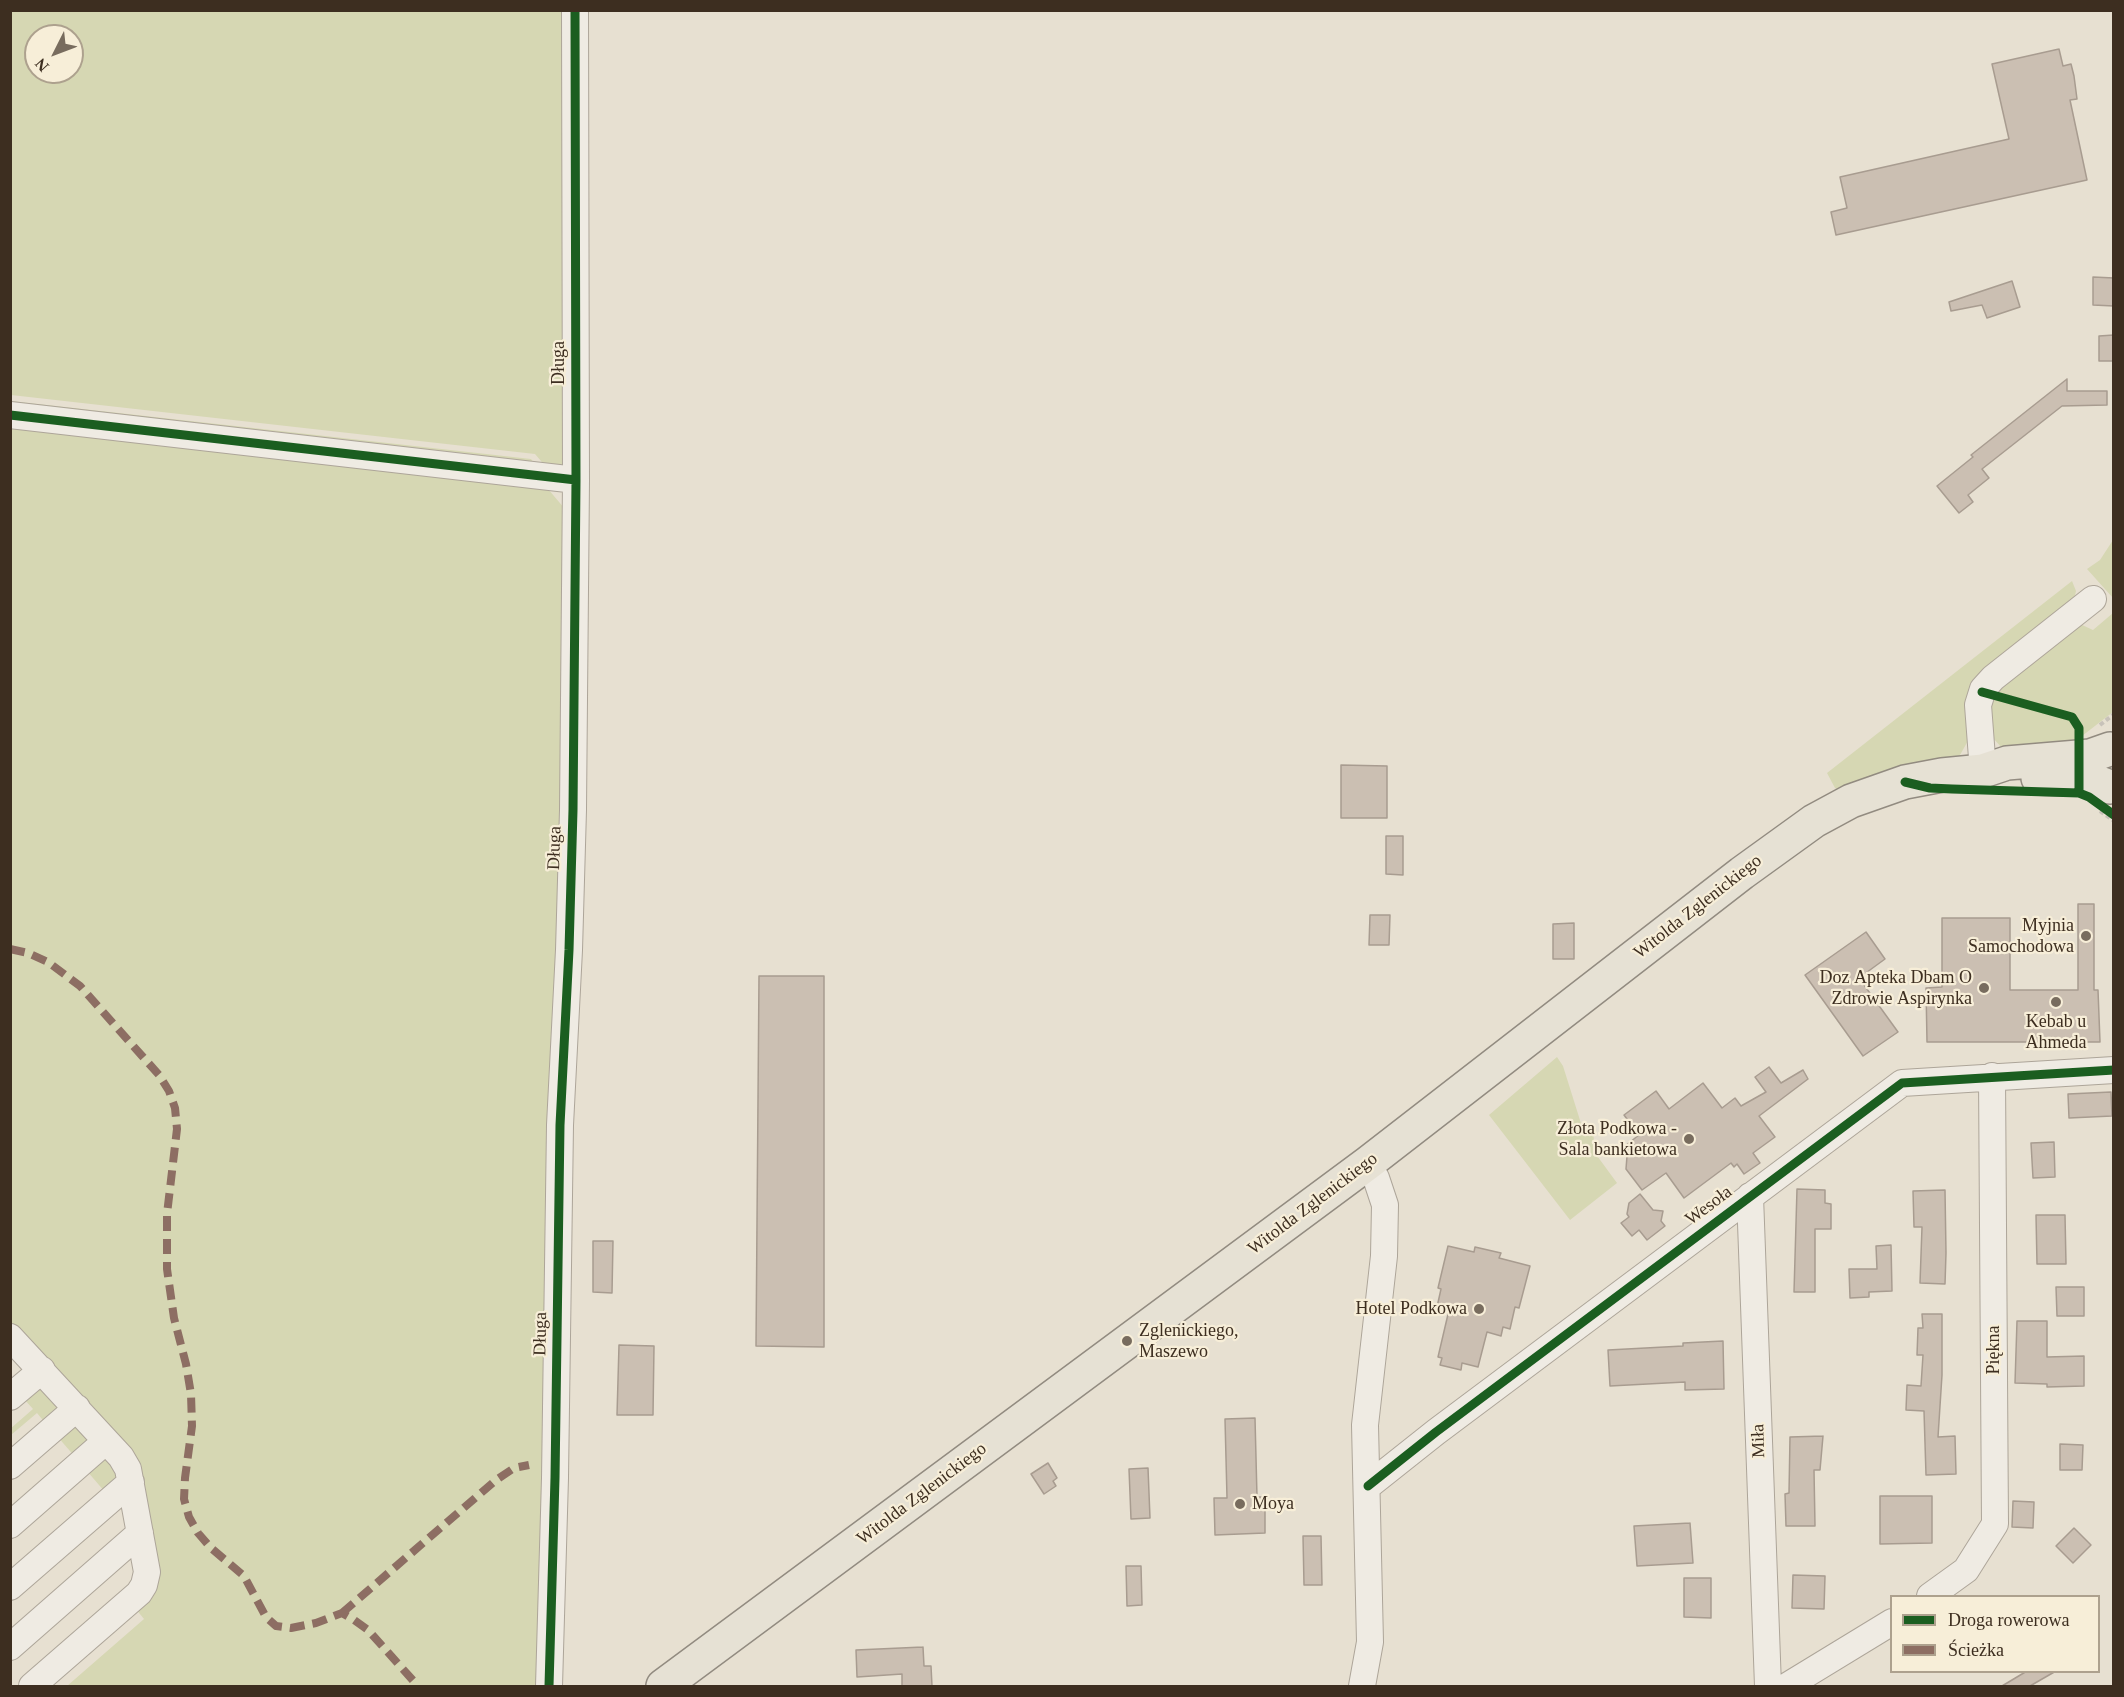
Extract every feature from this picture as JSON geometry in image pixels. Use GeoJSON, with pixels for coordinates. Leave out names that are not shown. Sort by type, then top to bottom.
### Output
{"type":"FeatureCollection","features":[{"type":"Feature","properties":{"kind":"main road","name":"Witolda Zglenickiego"},"geometry":{"type":"LineString","coordinates":[[663,1686],[1368,1164],[1751,866],[1814,821],[1851,801],[1905,782],[1983,771],[2007,763],[2090,756],[2112,746]]}},
{"type":"Feature","properties":{"kind":"main road"},"geometry":{"type":"LineString","coordinates":[[2104,793],[2105,770],[2112,746]]}},
{"type":"Feature","properties":{"kind":"main road","name":"Witolda Zglenickiego"},"geometry":{"type":"LineString","coordinates":[[1983,771],[2104,793]]}},
{"type":"Feature","properties":{"kind":"street","name":"Długa"},"geometry":{"type":"LineString","coordinates":[[549,1686],[555,1478],[560,1125],[573,810],[576,480],[575,10]]}},
{"type":"Feature","properties":{"kind":"street"},"geometry":{"type":"LineString","coordinates":[[10,415],[576,480]]}},
{"type":"Feature","properties":{"kind":"street"},"geometry":{"type":"LineString","coordinates":[[1983,771],[1978,705],[1983,689],[1993,678],[2093,598]]}},
{"type":"Feature","properties":{"kind":"street","name":"Wesoła"},"geometry":{"type":"LineString","coordinates":[[1368,1486],[1902,1083],[2114,1070]]}},
{"type":"Feature","properties":{"kind":"street","name":"Piękna"},"geometry":{"type":"LineString","coordinates":[[1931,1595],[1966,1570],[1995,1524],[1992,1076]]}},
{"type":"Feature","properties":{"kind":"street"},"geometry":{"type":"LineString","coordinates":[[1362,1686],[1370,1642],[1365,1425],[1384,1256],[1385,1205],[1376,1178],[1368,1164]]}},
{"type":"Feature","properties":{"kind":"street","name":"Miła"},"geometry":{"type":"LineString","coordinates":[[1750,1196],[1768,1686]]}},
{"type":"Feature","properties":{"kind":"street"},"geometry":{"type":"LineString","coordinates":[[10,1337],[124,1463],[131,1482],[147,1572],[144,1586],[139,1593],[32,1686]]}},
{"type":"Feature","properties":{"kind":"street"},"geometry":{"type":"LineString","coordinates":[[10,1397],[42,1370]]}},
{"type":"Feature","properties":{"kind":"street"},"geometry":{"type":"LineString","coordinates":[[10,1466],[76,1408]]}},
{"type":"Feature","properties":{"kind":"street"},"geometry":{"type":"LineString","coordinates":[[12,1521],[106,1441]]}},
{"type":"Feature","properties":{"kind":"street"},"geometry":{"type":"LineString","coordinates":[[10,1587],[131,1482]]}},
{"type":"Feature","properties":{"kind":"street"},"geometry":{"type":"LineString","coordinates":[[10,1647],[140,1533]]}},
{"type":"Feature","properties":{"kind":"street"},"geometry":{"type":"LineString","coordinates":[[1787,1686],[1890,1623]]}},
{"type":"Feature","properties":{"kind":"green space"},"geometry":{"type":"Polygon","coordinates":[[[10,11],[567,11],[567,468],[547,468],[535,454],[11,395],[10,11]]]}},
{"type":"Feature","properties":{"kind":"green space"},"geometry":{"type":"Polygon","coordinates":[[[11,401],[531,459],[534,463],[11,408],[11,401]]]}},
{"type":"Feature","properties":{"kind":"green space"},"geometry":{"type":"Polygon","coordinates":[[[11,425],[548,489],[565,509],[567,516],[539,1686],[67,1686],[144,1619],[135,1608],[140,1472],[21,1330],[11,1324],[11,425]]]}},
{"type":"Feature","properties":{"kind":"green space"},"geometry":{"type":"Polygon","coordinates":[[[2113,540],[2113,598],[2087,569],[2100,560],[2113,540]]]}},
{"type":"Feature","properties":{"kind":"green space"},"geometry":{"type":"Polygon","coordinates":[[[2072,581],[2076,591],[2074,600],[1994,664],[1969,739],[1957,758],[1840,791],[1835,788],[1827,773],[2072,581]]]}},
{"type":"Feature","properties":{"kind":"green space"},"geometry":{"type":"Polygon","coordinates":[[[2113,613],[2113,712],[2082,736],[2080,722],[2072,714],[1993,693],[2080,624],[2093,630],[2113,613]]]}},
{"type":"Feature","properties":{"kind":"green space"},"geometry":{"type":"Polygon","coordinates":[[[1991,697],[2068,719],[2075,725],[2076,741],[2002,748],[1993,738],[1988,710],[1991,697]]]}},
{"type":"Feature","properties":{"kind":"green space"},"geometry":{"type":"Polygon","coordinates":[[[1557,1057],[1563,1066],[1584,1133],[1593,1130],[1595,1153],[1617,1183],[1570,1220],[1489,1115],[1557,1057]]]}},
{"type":"Feature","properties":{"kind":"green space"},"geometry":{"type":"Polygon","coordinates":[[[40,1385],[61,1404],[46,1424],[37,1413],[11,1435],[10,1429],[33,1409],[24,1399],[40,1385]]]}},
{"type":"Feature","properties":{"kind":"green space"},"geometry":{"type":"Polygon","coordinates":[[[74,1424],[91,1441],[76,1458],[57,1436],[74,1424]]]}},
{"type":"Feature","properties":{"kind":"green space"},"geometry":{"type":"Polygon","coordinates":[[[101,1458],[107,1458],[120,1476],[105,1492],[87,1471],[101,1458]]]}},
{"type":"Feature","properties":{"kind":"building"},"geometry":{"type":"Polygon","coordinates":[[[2059,49],[2063,66],[2071,64],[2074,76],[2077,99],[2070,100],[2087,180],[1836,235],[1831,212],[1847,208],[1840,177],[2009,139],[1992,64],[2059,49]]]}},
{"type":"Feature","properties":{"kind":"building"},"geometry":{"type":"Polygon","coordinates":[[[2093,277],[2114,278],[2114,306],[2093,305],[2093,277]]]}},
{"type":"Feature","properties":{"kind":"building"},"geometry":{"type":"Polygon","coordinates":[[[2012,281],[2020,307],[1987,318],[1982,305],[1951,311],[1949,302],[2012,281]]]}},
{"type":"Feature","properties":{"kind":"building"},"geometry":{"type":"Polygon","coordinates":[[[2114,335],[2114,361],[2099,361],[2099,336],[2114,335]]]}},
{"type":"Feature","properties":{"kind":"building"},"geometry":{"type":"Polygon","coordinates":[[[2067,379],[2067,391],[2107,391],[2107,405],[2062,406],[1982,469],[1989,478],[1968,495],[1973,502],[1959,513],[1937,486],[1973,457],[1971,455],[2067,379]]]}},
{"type":"Feature","properties":{"kind":"building"},"geometry":{"type":"Polygon","coordinates":[[[1341,765],[1387,766],[1387,818],[1341,818],[1341,765]]]}},
{"type":"Feature","properties":{"kind":"building"},"geometry":{"type":"Polygon","coordinates":[[[1386,836],[1403,836],[1403,875],[1386,874],[1386,836]]]}},
{"type":"Feature","properties":{"kind":"building"},"geometry":{"type":"Polygon","coordinates":[[[2078,904],[2094,904],[2094,990],[2098,990],[2100,1042],[1927,1042],[1926,988],[1942,987],[1942,918],[2010,918],[2010,990],[2078,990],[2078,904]]]}},
{"type":"Feature","properties":{"kind":"building"},"geometry":{"type":"Polygon","coordinates":[[[1370,915],[1390,915],[1389,945],[1369,945],[1370,915]]]}},
{"type":"Feature","properties":{"kind":"building"},"geometry":{"type":"Polygon","coordinates":[[[1574,923],[1574,959],[1553,959],[1553,924],[1574,923]]]}},
{"type":"Feature","properties":{"kind":"building"},"geometry":{"type":"Polygon","coordinates":[[[1866,932],[1885,959],[1859,978],[1898,1032],[1863,1056],[1805,975],[1866,932]]]}},
{"type":"Feature","properties":{"kind":"building"},"geometry":{"type":"Polygon","coordinates":[[[759,976],[824,976],[824,1347],[756,1346],[759,976]]]}},
{"type":"Feature","properties":{"kind":"building","name":"Złota Podkowa - Sala bankietowa"},"geometry":{"type":"Polygon","coordinates":[[[1769,1067],[1781,1083],[1803,1070],[1808,1079],[1759,1116],[1775,1137],[1753,1153],[1760,1163],[1744,1174],[1737,1164],[1734,1167],[1731,1163],[1684,1198],[1666,1173],[1642,1190],[1626,1169],[1627,1156],[1621,1149],[1639,1135],[1624,1115],[1656,1091],[1669,1109],[1703,1083],[1722,1108],[1735,1098],[1741,1106],[1766,1092],[1755,1077],[1769,1067]]]}},
{"type":"Feature","properties":{"kind":"building"},"geometry":{"type":"Polygon","coordinates":[[[2111,1092],[2112,1116],[2069,1118],[2068,1094],[2111,1092]]]}},
{"type":"Feature","properties":{"kind":"building"},"geometry":{"type":"Polygon","coordinates":[[[2054,1142],[2055,1177],[2033,1178],[2031,1143],[2054,1142]]]}},
{"type":"Feature","properties":{"kind":"building"},"geometry":{"type":"Polygon","coordinates":[[[1797,1189],[1825,1190],[1825,1203],[1831,1204],[1831,1229],[1815,1229],[1815,1292],[1794,1292],[1797,1189]]]}},
{"type":"Feature","properties":{"kind":"building"},"geometry":{"type":"Polygon","coordinates":[[[1945,1190],[1945,1284],[1920,1283],[1922,1227],[1914,1227],[1913,1191],[1945,1190]]]}},
{"type":"Feature","properties":{"kind":"building"},"geometry":{"type":"Polygon","coordinates":[[[1640,1194],[1653,1210],[1663,1211],[1661,1221],[1665,1226],[1647,1240],[1639,1230],[1632,1236],[1621,1223],[1629,1217],[1627,1214],[1629,1203],[1640,1194]]]}},
{"type":"Feature","properties":{"kind":"building"},"geometry":{"type":"Polygon","coordinates":[[[2036,1215],[2065,1215],[2066,1264],[2037,1264],[2036,1215]]]}},
{"type":"Feature","properties":{"kind":"building"},"geometry":{"type":"Polygon","coordinates":[[[593,1241],[613,1241],[612,1293],[593,1292],[593,1241]]]}},
{"type":"Feature","properties":{"kind":"building"},"geometry":{"type":"Polygon","coordinates":[[[1891,1245],[1892,1291],[1869,1292],[1869,1297],[1850,1298],[1849,1269],[1877,1269],[1876,1246],[1891,1245]]]}},
{"type":"Feature","properties":{"kind":"building","name":"Hotel Podkowa"},"geometry":{"type":"Polygon","coordinates":[[[1448,1246],[1474,1252],[1475,1247],[1501,1253],[1499,1258],[1530,1266],[1519,1308],[1515,1307],[1510,1329],[1503,1327],[1501,1336],[1487,1332],[1478,1367],[1462,1363],[1461,1370],[1440,1365],[1442,1358],[1438,1357],[1449,1310],[1437,1307],[1441,1289],[1438,1288],[1448,1246]]]}},
{"type":"Feature","properties":{"kind":"building"},"geometry":{"type":"Polygon","coordinates":[[[2056,1287],[2084,1287],[2084,1316],[2057,1316],[2056,1287]]]}},
{"type":"Feature","properties":{"kind":"building"},"geometry":{"type":"Polygon","coordinates":[[[1922,1314],[1942,1314],[1942,1375],[1938,1437],[1955,1436],[1956,1474],[1926,1475],[1924,1411],[1906,1410],[1907,1385],[1921,1386],[1923,1355],[1917,1355],[1918,1328],[1923,1328],[1922,1314]]]}},
{"type":"Feature","properties":{"kind":"building"},"geometry":{"type":"Polygon","coordinates":[[[2017,1321],[2047,1321],[2047,1357],[2084,1356],[2084,1386],[2047,1387],[2047,1384],[2015,1383],[2017,1321]]]}},
{"type":"Feature","properties":{"kind":"building"},"geometry":{"type":"Polygon","coordinates":[[[1723,1341],[1724,1389],[1685,1390],[1685,1382],[1610,1386],[1608,1350],[1683,1346],[1683,1343],[1723,1341]]]}},
{"type":"Feature","properties":{"kind":"building"},"geometry":{"type":"Polygon","coordinates":[[[619,1345],[654,1346],[653,1415],[617,1415],[619,1345]]]}},
{"type":"Feature","properties":{"kind":"building"},"geometry":{"type":"Polygon","coordinates":[[[1255,1418],[1257,1497],[1265,1497],[1265,1533],[1215,1535],[1214,1498],[1227,1498],[1225,1419],[1255,1418]]]}},
{"type":"Feature","properties":{"kind":"building"},"geometry":{"type":"Polygon","coordinates":[[[1823,1436],[1820,1470],[1814,1470],[1815,1526],[1786,1526],[1785,1494],[1789,1493],[1790,1437],[1823,1436]]]}},
{"type":"Feature","properties":{"kind":"building"},"geometry":{"type":"Polygon","coordinates":[[[2060,1444],[2083,1445],[2082,1470],[2060,1470],[2060,1444]]]}},
{"type":"Feature","properties":{"kind":"building"},"geometry":{"type":"Polygon","coordinates":[[[1048,1463],[1057,1478],[1053,1481],[1056,1486],[1044,1494],[1031,1474],[1048,1463]]]}},
{"type":"Feature","properties":{"kind":"building"},"geometry":{"type":"Polygon","coordinates":[[[1148,1468],[1150,1518],[1131,1519],[1129,1469],[1148,1468]]]}},
{"type":"Feature","properties":{"kind":"building"},"geometry":{"type":"Polygon","coordinates":[[[1880,1496],[1932,1496],[1932,1543],[1880,1544],[1880,1496]]]}},
{"type":"Feature","properties":{"kind":"building"},"geometry":{"type":"Polygon","coordinates":[[[2013,1501],[2034,1502],[2033,1528],[2012,1527],[2013,1501]]]}},
{"type":"Feature","properties":{"kind":"building"},"geometry":{"type":"Polygon","coordinates":[[[1690,1523],[1693,1563],[1637,1566],[1634,1526],[1690,1523]]]}},
{"type":"Feature","properties":{"kind":"building"},"geometry":{"type":"Polygon","coordinates":[[[2074,1528],[2091,1545],[2073,1563],[2056,1546],[2074,1528]]]}},
{"type":"Feature","properties":{"kind":"building"},"geometry":{"type":"Polygon","coordinates":[[[1303,1536],[1321,1536],[1322,1585],[1304,1585],[1303,1536]]]}},
{"type":"Feature","properties":{"kind":"building"},"geometry":{"type":"Polygon","coordinates":[[[1126,1566],[1141,1566],[1142,1605],[1127,1606],[1126,1566]]]}},
{"type":"Feature","properties":{"kind":"building"},"geometry":{"type":"Polygon","coordinates":[[[1793,1575],[1825,1576],[1824,1609],[1792,1608],[1793,1575]]]}},
{"type":"Feature","properties":{"kind":"building"},"geometry":{"type":"Polygon","coordinates":[[[1684,1578],[1711,1578],[1711,1618],[1684,1617],[1684,1578]]]}},
{"type":"Feature","properties":{"kind":"building"},"geometry":{"type":"Polygon","coordinates":[[[923,1647],[924,1666],[931,1666],[932,1686],[902,1686],[902,1674],[857,1677],[856,1650],[923,1647]]]}},
{"type":"Feature","properties":{"kind":"building"},"geometry":{"type":"Polygon","coordinates":[[[2024,1673],[2053,1673],[2030,1686],[2002,1686],[2024,1673]]]}},
{"type":"Feature","properties":{"kind":"marked path"},"geometry":{"type":"LineString","coordinates":[[10,949],[28,953],[48,962],[80,986],[159,1075],[169,1091],[175,1108],[177,1129],[167,1214],[167,1269],[174,1318],[191,1394],[192,1426],[184,1499],[189,1517],[198,1533],[211,1548],[244,1576],[266,1617],[276,1626],[291,1628],[316,1623],[342,1613],[368,1630],[418,1686]]}},
{"type":"Feature","properties":{"kind":"marked path"},"geometry":{"type":"LineString","coordinates":[[342,1613],[496,1480],[514,1468],[529,1465]]}},
{"type":"Feature","properties":{"kind":"cycle path"},"geometry":{"type":"LineString","coordinates":[[549,1686],[555,1478],[560,1125],[573,810],[576,480],[575,10]]}},
{"type":"Feature","properties":{"kind":"cycle path"},"geometry":{"type":"LineString","coordinates":[[10,415],[576,480]]}},
{"type":"Feature","properties":{"kind":"cycle path"},"geometry":{"type":"LineString","coordinates":[[1982,692],[2072,717],[2079,728],[2079,793],[2089,797],[2114,815]]}},
{"type":"Feature","properties":{"kind":"cycle path"},"geometry":{"type":"LineString","coordinates":[[1905,782],[1930,788],[2079,793]]}},
{"type":"Feature","properties":{"kind":"cycle path"},"geometry":{"type":"LineString","coordinates":[[1368,1486],[1436,1432],[1902,1083],[2114,1070]]}},
{"type":"Feature","properties":{"kind":"place","name":"Myjnia Samochodowa"},"geometry":{"type":"Point","coordinates":[2086,936]}},
{"type":"Feature","properties":{"kind":"place","name":"Doz Apteka Dbam O Zdrowie Aspirynka"},"geometry":{"type":"Point","coordinates":[1984,988]}},
{"type":"Feature","properties":{"kind":"place","name":"Kebab u Ahmeda"},"geometry":{"type":"Point","coordinates":[2056,1002]}},
{"type":"Feature","properties":{"kind":"place","name":"Złota Podkowa - Sala bankietowa"},"geometry":{"type":"Point","coordinates":[1689,1139]}},
{"type":"Feature","properties":{"kind":"place","name":"Hotel Podkowa"},"geometry":{"type":"Point","coordinates":[1479,1309]}},
{"type":"Feature","properties":{"kind":"place","name":"Zglenickiego, Maszewo"},"geometry":{"type":"Point","coordinates":[1127,1341]}},
{"type":"Feature","properties":{"kind":"place","name":"Moya"},"geometry":{"type":"Point","coordinates":[1240,1504]}}]}
